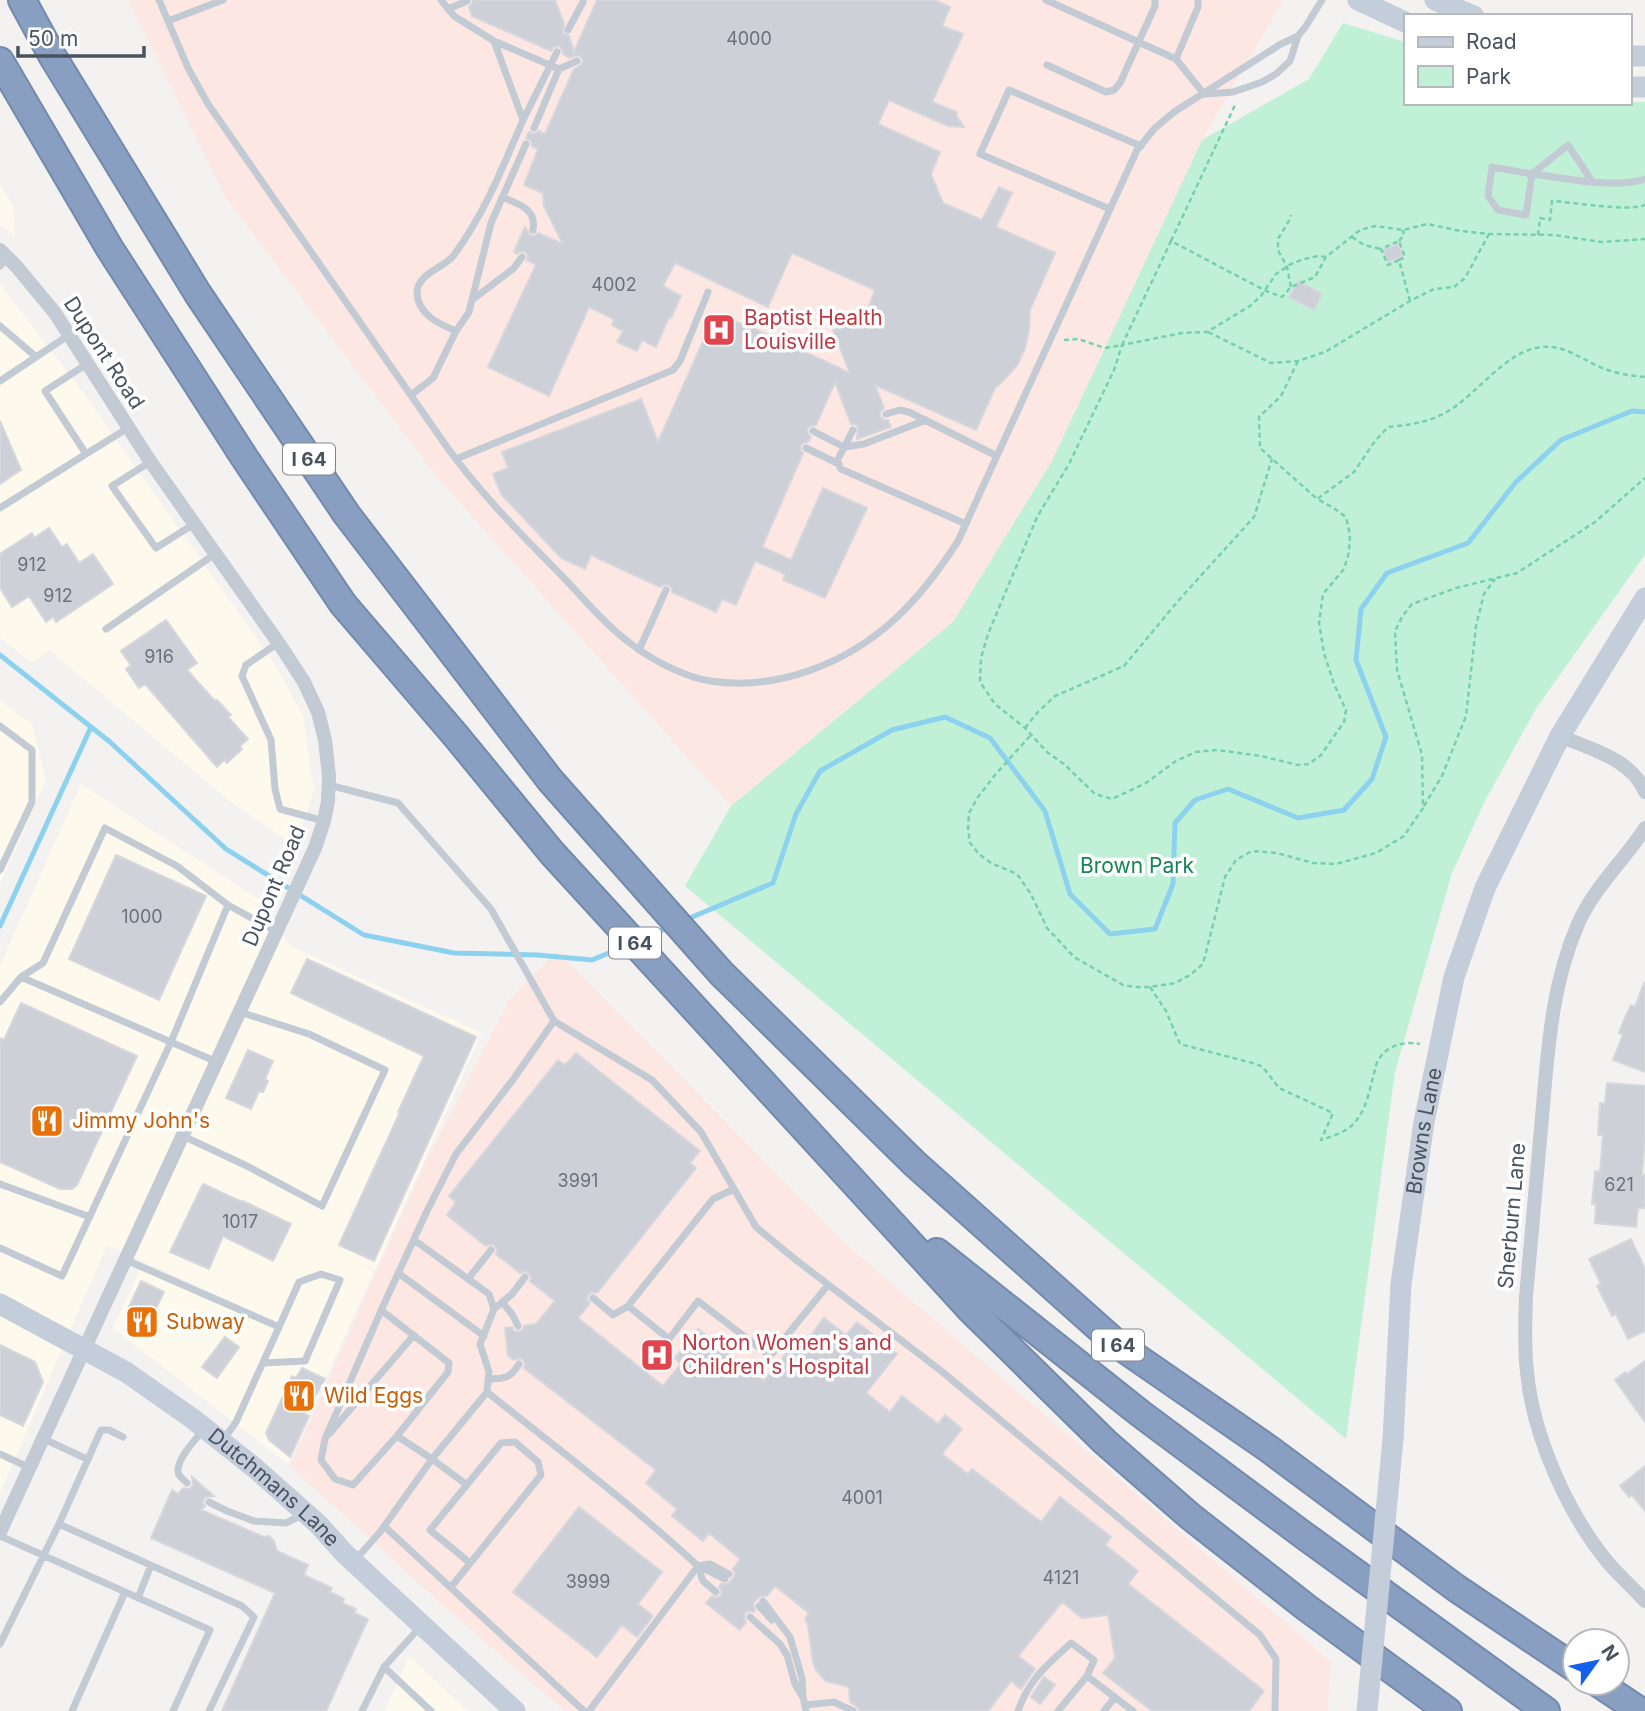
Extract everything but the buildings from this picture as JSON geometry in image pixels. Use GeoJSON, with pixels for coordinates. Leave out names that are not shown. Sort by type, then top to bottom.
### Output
{"type":"FeatureCollection","features":[{"type":"Feature","properties":{"kind":"highway","name":"I 64"},"geometry":{"type":"LineString","coordinates":[[22,0],[198,294],[346,515],[550,780],[710,962],[915,1164],[1117,1344],[1269,1449],[1456,1588],[1561,1659]]}},
{"type":"Feature","properties":{"kind":"highway","name":"I 64"},"geometry":{"type":"LineString","coordinates":[[0,61],[110,249],[243,457],[343,604],[552,853],[863,1191],[979,1288],[1141,1414],[1546,1711]]}},
{"type":"Feature","properties":{"kind":"highway"},"geometry":{"type":"LineString","coordinates":[[863,1191],[971,1310],[1105,1442],[1191,1517],[1297,1600],[1448,1711]]}},
{"type":"Feature","properties":{"kind":"highway"},"geometry":{"type":"LineString","coordinates":[[1619,1697],[1640,1711]]}},
{"type":"Feature","properties":{"kind":"street"},"geometry":{"type":"LineString","coordinates":[[1358,0],[1404,22]]}},
{"type":"Feature","properties":{"kind":"street"},"geometry":{"type":"LineString","coordinates":[[1435,0],[1469,14]]}},
{"type":"Feature","properties":{"kind":"street","name":"Dupont Road"},"geometry":{"type":"LineString","coordinates":[[2,1526],[278,932],[315,848],[324,821],[329,785],[326,740],[318,712],[304,682],[150,461],[42,296],[3,258]]}},
{"type":"Feature","properties":{"kind":"street","name":"Browns Lane"},"geometry":{"type":"LineString","coordinates":[[1367,1711],[1393,1438],[1401,1284],[1424,1122],[1454,977],[1485,888],[1560,736],[1645,598]]}},
{"type":"Feature","properties":{"kind":"street"},"geometry":{"type":"LineString","coordinates":[[1560,736],[1622,764],[1636,776],[1645,793]]}},
{"type":"Feature","properties":{"kind":"street","name":"Sherburn Lane"},"geometry":{"type":"LineString","coordinates":[[1645,828],[1634,846],[1606,877],[1579,922],[1567,953],[1553,1007],[1526,1297],[1525,1339],[1527,1374],[1534,1411],[1548,1459],[1576,1516],[1594,1543],[1611,1566],[1645,1601]]}},
{"type":"Feature","properties":{"kind":"street","name":"Dutchmans Lane"},"geometry":{"type":"LineString","coordinates":[[0,1304],[126,1372],[222,1442],[318,1524],[353,1562],[516,1711]]}},
{"type":"Feature","properties":{"kind":"lane"},"geometry":{"type":"LineString","coordinates":[[159,0],[188,68],[208,104],[456,459],[483,492],[594,610],[639,650],[685,675],[709,681],[735,683],[788,677],[844,656],[895,618],[939,569],[958,541],[1141,146],[1174,112],[1298,36]]}},
{"type":"Feature","properties":{"kind":"lane"},"geometry":{"type":"LineString","coordinates":[[168,21],[223,0]]}},
{"type":"Feature","properties":{"kind":"lane"},"geometry":{"type":"LineString","coordinates":[[440,0],[454,16],[494,41],[559,69]]}},
{"type":"Feature","properties":{"kind":"lane"},"geometry":{"type":"LineString","coordinates":[[1046,0],[1176,59],[1204,94]]}},
{"type":"Feature","properties":{"kind":"lane"},"geometry":{"type":"LineString","coordinates":[[1047,65],[1106,92],[1114,90],[1139,42],[1155,6],[1155,0]]}},
{"type":"Feature","properties":{"kind":"lane"},"geometry":{"type":"LineString","coordinates":[[1176,59],[1198,7],[1198,0]]}},
{"type":"Feature","properties":{"kind":"lane"},"geometry":{"type":"LineString","coordinates":[[1204,94],[1233,92],[1276,74],[1290,61],[1298,36],[1322,0]]}},
{"type":"Feature","properties":{"kind":"lane"},"geometry":{"type":"LineString","coordinates":[[448,9],[467,1]]}},
{"type":"Feature","properties":{"kind":"lane"},"geometry":{"type":"LineString","coordinates":[[568,30],[583,2]]}},
{"type":"Feature","properties":{"kind":"lane"},"geometry":{"type":"LineString","coordinates":[[494,41],[523,120]]}},
{"type":"Feature","properties":{"kind":"lane"},"geometry":{"type":"LineString","coordinates":[[456,331],[426,315],[419,304],[417,290],[421,280],[453,256],[485,206],[557,51]]}},
{"type":"Feature","properties":{"kind":"lane"},"geometry":{"type":"LineString","coordinates":[[534,128],[559,69],[577,61]]}},
{"type":"Feature","properties":{"kind":"lane"},"geometry":{"type":"LineString","coordinates":[[1110,209],[980,154],[1009,90],[1141,146]]}},
{"type":"Feature","properties":{"kind":"lane"},"geometry":{"type":"LineString","coordinates":[[411,395],[433,379],[456,331],[469,312],[491,223],[526,144]]}},
{"type":"Feature","properties":{"kind":"lane"},"geometry":{"type":"LineString","coordinates":[[1592,181],[1568,145],[1532,174],[1526,215],[1498,210],[1488,196],[1492,167],[1532,174],[1592,181],[1622,183],[1645,179]]}},
{"type":"Feature","properties":{"kind":"lane"},"geometry":{"type":"LineString","coordinates":[[502,197],[524,206],[531,213],[533,230]]}},
{"type":"Feature","properties":{"kind":"lane"},"geometry":{"type":"LineString","coordinates":[[485,206],[487,238]]}},
{"type":"Feature","properties":{"kind":"lane"},"geometry":{"type":"LineString","coordinates":[[472,301],[514,268],[522,257]]}},
{"type":"Feature","properties":{"kind":"lane"},"geometry":{"type":"LineString","coordinates":[[456,459],[673,370],[680,361],[708,292]]}},
{"type":"Feature","properties":{"kind":"lane"},"geometry":{"type":"LineString","coordinates":[[0,326],[35,356]]}},
{"type":"Feature","properties":{"kind":"lane"},"geometry":{"type":"LineString","coordinates":[[0,381],[69,335]]}},
{"type":"Feature","properties":{"kind":"lane"},"geometry":{"type":"LineString","coordinates":[[86,454],[45,391],[87,364]]}},
{"type":"Feature","properties":{"kind":"lane"},"geometry":{"type":"LineString","coordinates":[[886,414],[900,410],[909,412],[997,456]]}},
{"type":"Feature","properties":{"kind":"lane"},"geometry":{"type":"LineString","coordinates":[[813,431],[844,447],[864,444],[926,420]]}},
{"type":"Feature","properties":{"kind":"lane"},"geometry":{"type":"LineString","coordinates":[[0,508],[128,428]]}},
{"type":"Feature","properties":{"kind":"lane"},"geometry":{"type":"LineString","coordinates":[[853,430],[837,461],[841,469],[966,524]]}},
{"type":"Feature","properties":{"kind":"lane"},"geometry":{"type":"LineString","coordinates":[[806,448],[839,464]]}},
{"type":"Feature","properties":{"kind":"lane"},"geometry":{"type":"LineString","coordinates":[[150,461],[112,486],[156,548],[194,524]]}},
{"type":"Feature","properties":{"kind":"lane"},"geometry":{"type":"LineString","coordinates":[[106,629],[215,554]]}},
{"type":"Feature","properties":{"kind":"lane"},"geometry":{"type":"LineString","coordinates":[[639,650],[666,590]]}},
{"type":"Feature","properties":{"kind":"lane"},"geometry":{"type":"LineString","coordinates":[[278,642],[246,665],[242,676],[271,740],[275,789],[280,809],[324,821]]}},
{"type":"Feature","properties":{"kind":"lane"},"geometry":{"type":"LineString","coordinates":[[0,726],[32,750],[32,802],[0,870]]}},
{"type":"Feature","properties":{"kind":"lane"},"geometry":{"type":"LineString","coordinates":[[329,785],[398,803],[491,909],[554,1021],[652,1080],[701,1132],[756,1227],[940,1370],[1260,1635],[1276,1659],[1275,1711]]}},
{"type":"Feature","properties":{"kind":"lane"},"geometry":{"type":"LineString","coordinates":[[0,1002],[21,977],[43,963],[105,828],[177,866],[228,905],[278,932]]}},
{"type":"Feature","properties":{"kind":"lane"},"geometry":{"type":"LineString","coordinates":[[0,1248],[62,1276],[171,1042],[228,905]]}},
{"type":"Feature","properties":{"kind":"lane"},"geometry":{"type":"LineString","coordinates":[[21,977],[218,1062]]}},
{"type":"Feature","properties":{"kind":"lane"},"geometry":{"type":"LineString","coordinates":[[183,1136],[322,1206],[386,1070],[309,1034],[240,1012]]}},
{"type":"Feature","properties":{"kind":"lane"},"geometry":{"type":"LineString","coordinates":[[381,1310],[449,1363],[448,1372],[397,1436],[353,1485],[335,1479],[321,1460],[325,1439],[381,1310],[398,1273],[457,1154],[554,1021]]}},
{"type":"Feature","properties":{"kind":"lane"},"geometry":{"type":"LineString","coordinates":[[0,1184],[90,1217]]}},
{"type":"Feature","properties":{"kind":"lane"},"geometry":{"type":"LineString","coordinates":[[593,1298],[613,1315],[628,1306],[713,1199],[734,1189]]}},
{"type":"Feature","properties":{"kind":"lane"},"geometry":{"type":"LineString","coordinates":[[414,1240],[489,1294],[494,1309]]}},
{"type":"Feature","properties":{"kind":"lane"},"geometry":{"type":"LineString","coordinates":[[468,1279],[491,1250]]}},
{"type":"Feature","properties":{"kind":"lane"},"geometry":{"type":"LineString","coordinates":[[126,1259],[279,1327]]}},
{"type":"Feature","properties":{"kind":"lane"},"geometry":{"type":"LineString","coordinates":[[398,1273],[484,1336]]}},
{"type":"Feature","properties":{"kind":"lane"},"geometry":{"type":"LineString","coordinates":[[222,1442],[236,1422],[299,1282],[321,1274],[340,1280],[305,1361],[263,1363]]}},
{"type":"Feature","properties":{"kind":"lane"},"geometry":{"type":"LineString","coordinates":[[353,1562],[384,1526],[432,1459],[486,1392],[489,1372],[480,1345],[494,1309],[512,1294],[525,1277]]}},
{"type":"Feature","properties":{"kind":"lane"},"geometry":{"type":"LineString","coordinates":[[628,1306],[669,1339],[698,1301],[770,1356],[828,1285]]}},
{"type":"Feature","properties":{"kind":"lane"},"geometry":{"type":"LineString","coordinates":[[502,1302],[518,1326]]}},
{"type":"Feature","properties":{"kind":"lane"},"geometry":{"type":"LineString","coordinates":[[325,1439],[414,1335]]}},
{"type":"Feature","properties":{"kind":"lane"},"geometry":{"type":"LineString","coordinates":[[488,1379],[500,1379],[513,1374],[519,1364]]}},
{"type":"Feature","properties":{"kind":"lane"},"geometry":{"type":"LineString","coordinates":[[486,1392],[667,1537],[698,1566],[704,1581],[716,1591]]}},
{"type":"Feature","properties":{"kind":"lane"},"geometry":{"type":"LineString","coordinates":[[187,1483],[179,1474],[178,1467],[187,1449],[205,1429]]}},
{"type":"Feature","properties":{"kind":"lane"},"geometry":{"type":"LineString","coordinates":[[0,1644],[59,1524],[101,1430],[109,1430],[123,1437]]}},
{"type":"Feature","properties":{"kind":"lane"},"geometry":{"type":"LineString","coordinates":[[397,1436],[467,1485]]}},
{"type":"Feature","properties":{"kind":"lane"},"geometry":{"type":"LineString","coordinates":[[44,1439],[87,1459]]}},
{"type":"Feature","properties":{"kind":"lane"},"geometry":{"type":"LineString","coordinates":[[451,1587],[541,1475],[538,1462],[515,1442],[501,1443],[430,1530],[470,1563]]}},
{"type":"Feature","properties":{"kind":"lane"},"geometry":{"type":"LineString","coordinates":[[0,1454],[31,1468]]}},
{"type":"Feature","properties":{"kind":"lane"},"geometry":{"type":"LineString","coordinates":[[209,1502],[254,1521],[286,1523],[305,1513]]}},
{"type":"Feature","properties":{"kind":"lane"},"geometry":{"type":"LineString","coordinates":[[59,1524],[242,1606],[254,1617],[209,1711]]}},
{"type":"Feature","properties":{"kind":"lane"},"geometry":{"type":"LineString","coordinates":[[2,1526],[42,1556],[210,1630],[173,1711]]}},
{"type":"Feature","properties":{"kind":"lane"},"geometry":{"type":"LineString","coordinates":[[384,1526],[587,1711],[698,1566],[710,1564],[727,1576]]}},
{"type":"Feature","properties":{"kind":"lane"},"geometry":{"type":"LineString","coordinates":[[138,1598],[151,1565]]}},
{"type":"Feature","properties":{"kind":"lane"},"geometry":{"type":"LineString","coordinates":[[72,1711],[125,1592]]}},
{"type":"Feature","properties":{"kind":"lane"},"geometry":{"type":"LineString","coordinates":[[761,1603],[790,1637],[802,1678],[805,1704]]}},
{"type":"Feature","properties":{"kind":"lane"},"geometry":{"type":"LineString","coordinates":[[750,1617],[780,1644],[787,1655],[795,1684],[805,1704]]}},
{"type":"Feature","properties":{"kind":"lane"},"geometry":{"type":"LineString","coordinates":[[362,1711],[384,1667],[422,1626]]}},
{"type":"Feature","properties":{"kind":"lane"},"geometry":{"type":"LineString","coordinates":[[1018,1711],[1024,1693],[1039,1673],[1070,1643],[1094,1660],[1087,1676],[1058,1711]]}},
{"type":"Feature","properties":{"kind":"lane"},"geometry":{"type":"LineString","coordinates":[[384,1667],[431,1711]]}},
{"type":"Feature","properties":{"kind":"lane"},"geometry":{"type":"LineString","coordinates":[[1087,1676],[1133,1711]]}},
{"type":"Feature","properties":{"kind":"lane"},"geometry":{"type":"LineString","coordinates":[[1104,1711],[1115,1697]]}},
{"type":"Feature","properties":{"kind":"lane"},"geometry":{"type":"LineString","coordinates":[[416,1711],[421,1702]]}},
{"type":"Feature","properties":{"kind":"lane"},"geometry":{"type":"LineString","coordinates":[[805,1704],[834,1702],[853,1711]]}},
{"type":"Feature","properties":{"kind":"path"},"geometry":{"type":"LineString","coordinates":[[1235,105],[1069,464],[1037,517],[988,634],[981,659],[980,682],[995,704],[1095,793],[1112,799],[1146,783],[1176,761],[1196,752],[1217,750],[1298,765],[1309,764],[1321,755],[1344,722],[1346,710],[1324,653],[1319,623],[1323,594],[1344,569],[1349,552],[1350,534],[1346,517],[1317,499],[1260,448],[1259,417],[1281,396],[1298,361]]}},
{"type":"Feature","properties":{"kind":"path"},"geometry":{"type":"LineString","coordinates":[[1538,235],[1540,218],[1550,219],[1552,201],[1618,207],[1645,205]]}},
{"type":"Feature","properties":{"kind":"path"},"geometry":{"type":"LineString","coordinates":[[1291,215],[1278,239],[1278,250],[1287,267],[1291,287]]}},
{"type":"Feature","properties":{"kind":"path"},"geometry":{"type":"LineString","coordinates":[[1171,241],[1282,297],[1291,287],[1315,277],[1326,257],[1360,230],[1376,226],[1403,230],[1427,224],[1489,234],[1555,235],[1602,242],[1645,239]]}},
{"type":"Feature","properties":{"kind":"path"},"geometry":{"type":"LineString","coordinates":[[1352,237],[1364,245],[1381,249],[1399,241],[1404,235],[1403,230]]}},
{"type":"Feature","properties":{"kind":"path"},"geometry":{"type":"LineString","coordinates":[[1052,335],[1066,341],[1078,338],[1105,348],[1182,333],[1208,332],[1271,363],[1298,361],[1325,352],[1434,289],[1454,287],[1465,278],[1489,234]]}},
{"type":"Feature","properties":{"kind":"path"},"geometry":{"type":"LineString","coordinates":[[1381,249],[1388,265],[1405,257],[1399,241]]}},
{"type":"Feature","properties":{"kind":"path"},"geometry":{"type":"LineString","coordinates":[[1208,332],[1250,306],[1261,296],[1276,274],[1287,267],[1304,259],[1326,257]]}},
{"type":"Feature","properties":{"kind":"path"},"geometry":{"type":"LineString","coordinates":[[1399,260],[1410,301]]}},
{"type":"Feature","properties":{"kind":"path"},"geometry":{"type":"LineString","coordinates":[[1317,499],[1354,472],[1388,427],[1411,425],[1433,419],[1451,410],[1516,356],[1530,348],[1555,346],[1608,370],[1645,377]]}},
{"type":"Feature","properties":{"kind":"path"},"geometry":{"type":"LineString","coordinates":[[1025,728],[1055,696],[1124,666],[1254,517],[1272,459]]}},
{"type":"Feature","properties":{"kind":"path"},"geometry":{"type":"LineString","coordinates":[[1423,808],[1422,755],[1397,670],[1395,631],[1402,617],[1412,604],[1456,588],[1517,573],[1595,522],[1645,478]]}},
{"type":"Feature","properties":{"kind":"path"},"geometry":{"type":"LineString","coordinates":[[1031,735],[978,797],[969,813],[970,843],[979,855],[991,863],[1017,874],[1031,894],[1047,928],[1074,957],[1122,985],[1150,987],[1175,984],[1203,964],[1225,877],[1236,860],[1252,851],[1277,853],[1312,863],[1336,864],[1377,853],[1404,836],[1442,776],[1465,716],[1476,626],[1484,594],[1495,579]]}},
{"type":"Feature","properties":{"kind":"path"},"geometry":{"type":"LineString","coordinates":[[1150,987],[1166,1011],[1180,1044],[1263,1067],[1279,1088],[1333,1113],[1321,1140],[1341,1133],[1355,1123],[1367,1102],[1378,1060],[1388,1050],[1399,1043],[1411,1042],[1438,1048]]}},
{"type":"Feature","properties":{"kind":"shaded area","name":"Baptist Health Louisville"},"geometry":{"type":"Polygon","coordinates":[[[128,0],[1283,0],[1202,140],[1052,461],[953,622],[731,806],[437,477],[226,198],[128,0]]]}},
{"type":"Feature","properties":{"kind":"shaded area"},"geometry":{"type":"Polygon","coordinates":[[[0,185],[13,205],[15,237],[0,224],[0,185]]]}},
{"type":"Feature","properties":{"kind":"shaded area"},"geometry":{"type":"Polygon","coordinates":[[[0,284],[79,387],[274,663],[303,716],[314,790],[296,846],[231,802],[49,650],[33,663],[0,638],[0,284]]]}},
{"type":"Feature","properties":{"kind":"shaded area"},"geometry":{"type":"Polygon","coordinates":[[[0,701],[32,724],[46,780],[0,884],[0,701]]]}},
{"type":"Feature","properties":{"kind":"shaded area"},"geometry":{"type":"Polygon","coordinates":[[[81,784],[263,902],[290,946],[482,1033],[375,1270],[341,1254],[374,1271],[288,1464],[113,1328],[141,1268],[274,1325],[275,1321],[107,1245],[0,1493],[0,966],[81,784]]]}},
{"type":"Feature","properties":{"kind":"shaded area","name":"Norton Women's and Children's Hospital"},"geometry":{"type":"Polygon","coordinates":[[[557,951],[846,1244],[1331,1662],[1328,1711],[565,1711],[446,1608],[290,1466],[424,1165],[510,999],[557,951]]]}},
{"type":"Feature","properties":{"kind":"shaded area"},"geometry":{"type":"Polygon","coordinates":[[[409,1656],[467,1711],[385,1711],[409,1656]]]}},
{"type":"Feature","properties":{"kind":"green space","name":"Brown Park"},"geometry":{"type":"Polygon","coordinates":[[[1343,23],[1404,42],[1404,105],[1631,105],[1631,102],[1645,102],[1645,555],[1537,707],[1485,801],[1452,873],[1395,1072],[1346,1439],[685,886],[731,806],[953,622],[1052,461],[1202,140],[1309,79],[1343,23]]]}},
{"type":"Feature","properties":{"kind":"waterway"},"geometry":{"type":"LineString","coordinates":[[685,920],[773,883],[796,814],[820,771],[892,730],[945,717],[990,738],[1045,811],[1070,894],[1110,934],[1155,929],[1173,884],[1175,823],[1195,800],[1228,789],[1298,818],[1344,810],[1372,779],[1386,737],[1356,660],[1361,609],[1387,573],[1468,543],[1516,482],[1561,440],[1632,411],[1645,412]]}},
{"type":"Feature","properties":{"kind":"waterway"},"geometry":{"type":"LineString","coordinates":[[0,655],[110,742],[226,849],[364,935],[454,953],[538,955],[592,960],[628,945]]}},
{"type":"Feature","properties":{"kind":"waterway"},"geometry":{"type":"LineString","coordinates":[[0,926],[91,727]]}},
{"type":"Feature","properties":{"kind":"waterway"},"geometry":{"type":"LineString","coordinates":[[640,940],[670,927]]}},
{"type":"Feature","properties":{"kind":"place","name":"Baptist Health Louisville"},"geometry":{"type":"Point","coordinates":[719,330]}},
{"type":"Feature","properties":{"kind":"place","name":"Jimmy John's"},"geometry":{"type":"Point","coordinates":[47,1121]}},
{"type":"Feature","properties":{"kind":"place","name":"Subway"},"geometry":{"type":"Point","coordinates":[142,1322]}},
{"type":"Feature","properties":{"kind":"place","name":"Norton Women's and Children's Hospital"},"geometry":{"type":"Point","coordinates":[657,1355]}},
{"type":"Feature","properties":{"kind":"place","name":"Wild Eggs"},"geometry":{"type":"Point","coordinates":[299,1396]}}]}
